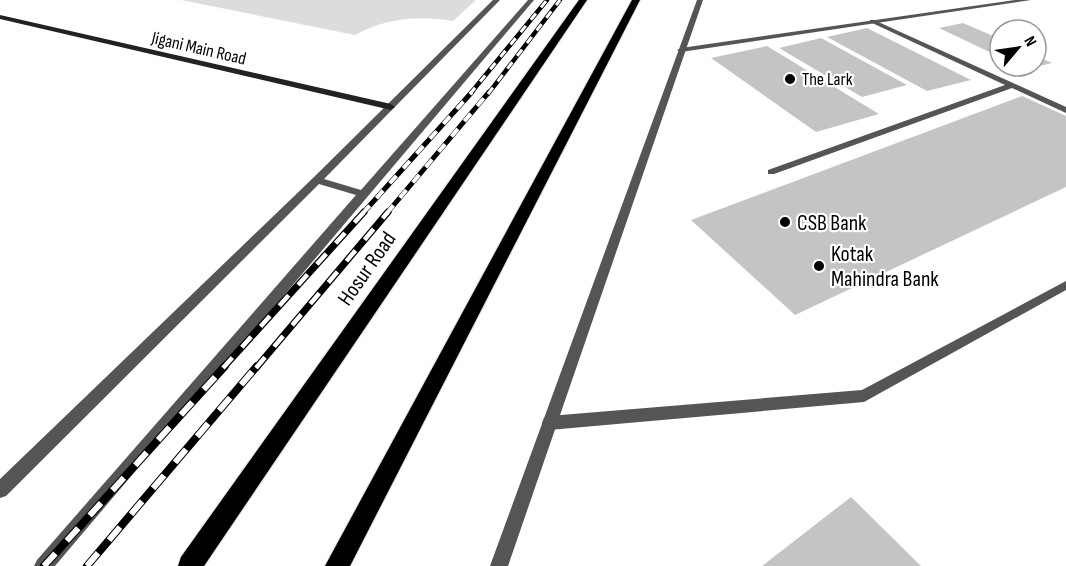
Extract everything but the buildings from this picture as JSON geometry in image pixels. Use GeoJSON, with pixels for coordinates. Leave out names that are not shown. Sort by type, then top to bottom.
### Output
{"type":"FeatureCollection","features":[{"type":"Feature","properties":{"kind":"highway","name":"Hosur Road"},"geometry":{"type":"LineString","coordinates":[[190,566],[583,0]]}},
{"type":"Feature","properties":{"kind":"highway"},"geometry":{"type":"LineString","coordinates":[[337,566],[636,0]]}},
{"type":"Feature","properties":{"kind":"main road","name":"Jigani Main Road"},"geometry":{"type":"LineString","coordinates":[[0,17],[391,107]]}},
{"type":"Feature","properties":{"kind":"street"},"geometry":{"type":"LineString","coordinates":[[0,490],[317,180],[497,0]]}},
{"type":"Feature","properties":{"kind":"street"},"geometry":{"type":"LineString","coordinates":[[43,566],[531,0]]}},
{"type":"Feature","properties":{"kind":"street"},"geometry":{"type":"LineString","coordinates":[[499,566],[681,50],[702,0]]}},
{"type":"Feature","properties":{"kind":"street"},"geometry":{"type":"LineString","coordinates":[[681,50],[1028,0]]}},
{"type":"Feature","properties":{"kind":"street"},"geometry":{"type":"LineString","coordinates":[[873,21],[1066,110]]}},
{"type":"Feature","properties":{"kind":"street"},"geometry":{"type":"LineString","coordinates":[[771,172],[1010,86]]}},
{"type":"Feature","properties":{"kind":"street"},"geometry":{"type":"LineString","coordinates":[[317,180],[363,194]]}},
{"type":"Feature","properties":{"kind":"street"},"geometry":{"type":"LineString","coordinates":[[549,423],[864,396],[1066,285]]}},
{"type":"Feature","properties":{"kind":"shaded area"},"geometry":{"type":"Polygon","coordinates":[[[181,0],[476,0],[453,21],[428,18],[402,19],[366,29],[355,35],[181,0]]]}},
{"type":"Feature","properties":{"kind":"railway"},"geometry":{"type":"LineString","coordinates":[[470,94],[547,0]]}},
{"type":"Feature","properties":{"kind":"railway"},"geometry":{"type":"LineString","coordinates":[[488,94],[560,0]]}},
{"type":"Feature","properties":{"kind":"railway"},"geometry":{"type":"LineString","coordinates":[[363,213],[472,92]]}},
{"type":"Feature","properties":{"kind":"railway"},"geometry":{"type":"LineString","coordinates":[[387,213],[489,92]]}},
{"type":"Feature","properties":{"kind":"railway"},"geometry":{"type":"LineString","coordinates":[[223,368],[364,212]]}},
{"type":"Feature","properties":{"kind":"railway"},"geometry":{"type":"LineString","coordinates":[[256,368],[388,212]]}},
{"type":"Feature","properties":{"kind":"railway"},"geometry":{"type":"LineString","coordinates":[[44,566],[225,366]]}},
{"type":"Feature","properties":{"kind":"railway"},"geometry":{"type":"LineString","coordinates":[[87,566],[257,366]]}},
{"type":"Feature","properties":{"kind":"place","name":"The Lark"},"geometry":{"type":"Point","coordinates":[790,79]}},
{"type":"Feature","properties":{"kind":"place","name":"CSB Bank"},"geometry":{"type":"Point","coordinates":[785,222]}},
{"type":"Feature","properties":{"kind":"place","name":"Kotak Mahindra Bank"},"geometry":{"type":"Point","coordinates":[819,266]}}]}
